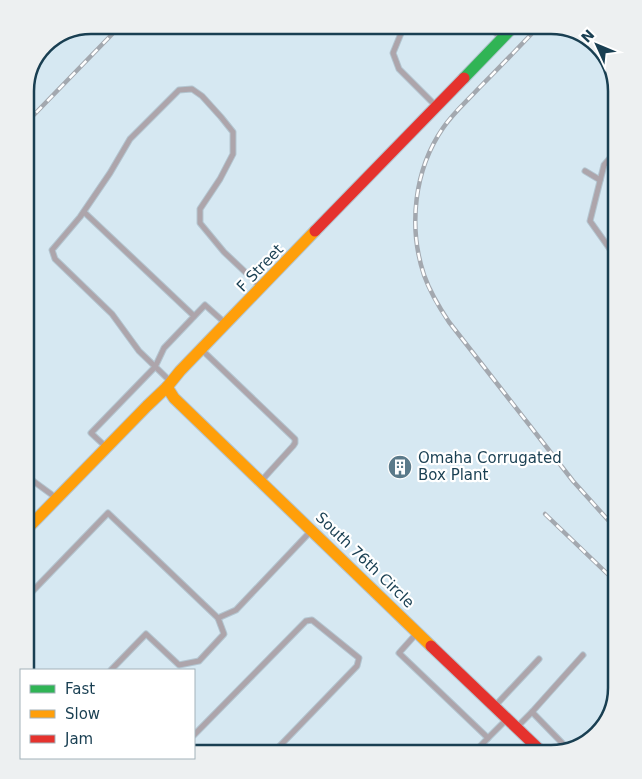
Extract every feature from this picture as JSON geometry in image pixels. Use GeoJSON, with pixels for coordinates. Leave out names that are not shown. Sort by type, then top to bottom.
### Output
{"type":"FeatureCollection","features":[{"type":"Feature","properties":{"kind":"street","name":"F Street"},"geometry":{"type":"LineString","coordinates":[[34,522],[169,385],[507,34]]}},
{"type":"Feature","properties":{"kind":"street","name":"South 76th Circle"},"geometry":{"type":"LineString","coordinates":[[169,385],[174,398],[535,745]]}},
{"type":"Feature","properties":{"kind":"lane"},"geometry":{"type":"LineString","coordinates":[[401,34],[393,53],[396,61],[400,69],[436,106]]}},
{"type":"Feature","properties":{"kind":"lane"},"geometry":{"type":"LineString","coordinates":[[497,34],[502,39]]}},
{"type":"Feature","properties":{"kind":"lane"},"geometry":{"type":"LineString","coordinates":[[169,385],[139,351],[112,314],[55,259],[52,250],[84,212],[130,139],[179,90],[192,89],[202,96],[233,132],[234,154],[200,209],[200,223],[224,252],[262,288]]}},
{"type":"Feature","properties":{"kind":"lane"},"geometry":{"type":"LineString","coordinates":[[608,161],[604,166],[590,220],[608,246]]}},
{"type":"Feature","properties":{"kind":"lane"},"geometry":{"type":"LineString","coordinates":[[585,171],[600,180]]}},
{"type":"Feature","properties":{"kind":"lane"},"geometry":{"type":"LineString","coordinates":[[84,212],[194,316]]}},
{"type":"Feature","properties":{"kind":"lane"},"geometry":{"type":"LineString","coordinates":[[106,448],[92,433],[155,367],[164,348],[194,316],[205,305],[226,324]]}},
{"type":"Feature","properties":{"kind":"lane"},"geometry":{"type":"LineString","coordinates":[[201,350],[295,440],[293,446],[261,481]]}},
{"type":"Feature","properties":{"kind":"lane"},"geometry":{"type":"LineString","coordinates":[[34,481],[57,498]]}},
{"type":"Feature","properties":{"kind":"lane"},"geometry":{"type":"LineString","coordinates":[[34,590],[108,513],[218,618],[224,634],[199,661],[179,664],[146,634],[112,669]]}},
{"type":"Feature","properties":{"kind":"lane"},"geometry":{"type":"LineString","coordinates":[[218,618],[236,610],[312,530]]}},
{"type":"Feature","properties":{"kind":"lane"},"geometry":{"type":"LineString","coordinates":[[195,734],[306,621],[312,620],[359,658],[356,666],[281,745]]}},
{"type":"Feature","properties":{"kind":"lane"},"geometry":{"type":"LineString","coordinates":[[418,632],[399,653],[488,738]]}},
{"type":"Feature","properties":{"kind":"lane"},"geometry":{"type":"LineString","coordinates":[[516,727],[583,655]]}},
{"type":"Feature","properties":{"kind":"lane"},"geometry":{"type":"LineString","coordinates":[[494,706],[539,659]]}},
{"type":"Feature","properties":{"kind":"lane"},"geometry":{"type":"LineString","coordinates":[[532,712],[563,744]]}},
{"type":"Feature","properties":{"kind":"lane"},"geometry":{"type":"LineString","coordinates":[[481,745],[508,718]]}},
{"type":"Feature","properties":{"kind":"railway"},"geometry":{"type":"LineString","coordinates":[[34,115],[112,34]]}},
{"type":"Feature","properties":{"kind":"railway"},"geometry":{"type":"LineString","coordinates":[[531,34],[456,112],[433,144],[420,180],[415,218],[416,238],[426,281],[449,322],[573,481],[608,520]]}},
{"type":"Feature","properties":{"kind":"railway"},"geometry":{"type":"LineString","coordinates":[[545,514],[608,574]]}},
{"type":"Feature","properties":{"kind":"traffic: fast"},"geometry":{"type":"LineString","coordinates":[[464,78],[506,34]]}},
{"type":"Feature","properties":{"kind":"traffic: slow"},"geometry":{"type":"LineString","coordinates":[[34,522],[167,387],[180,371],[315,231]]}},
{"type":"Feature","properties":{"kind":"traffic: slow"},"geometry":{"type":"LineString","coordinates":[[167,387],[174,398],[431,646]]}},
{"type":"Feature","properties":{"kind":"traffic: jam"},"geometry":{"type":"LineString","coordinates":[[315,231],[464,78]]}},
{"type":"Feature","properties":{"kind":"traffic: jam"},"geometry":{"type":"LineString","coordinates":[[431,646],[535,745]]}},
{"type":"Feature","properties":{"kind":"place","name":"Omaha Corrugated Box Plant"},"geometry":{"type":"Point","coordinates":[400,467]}}]}
